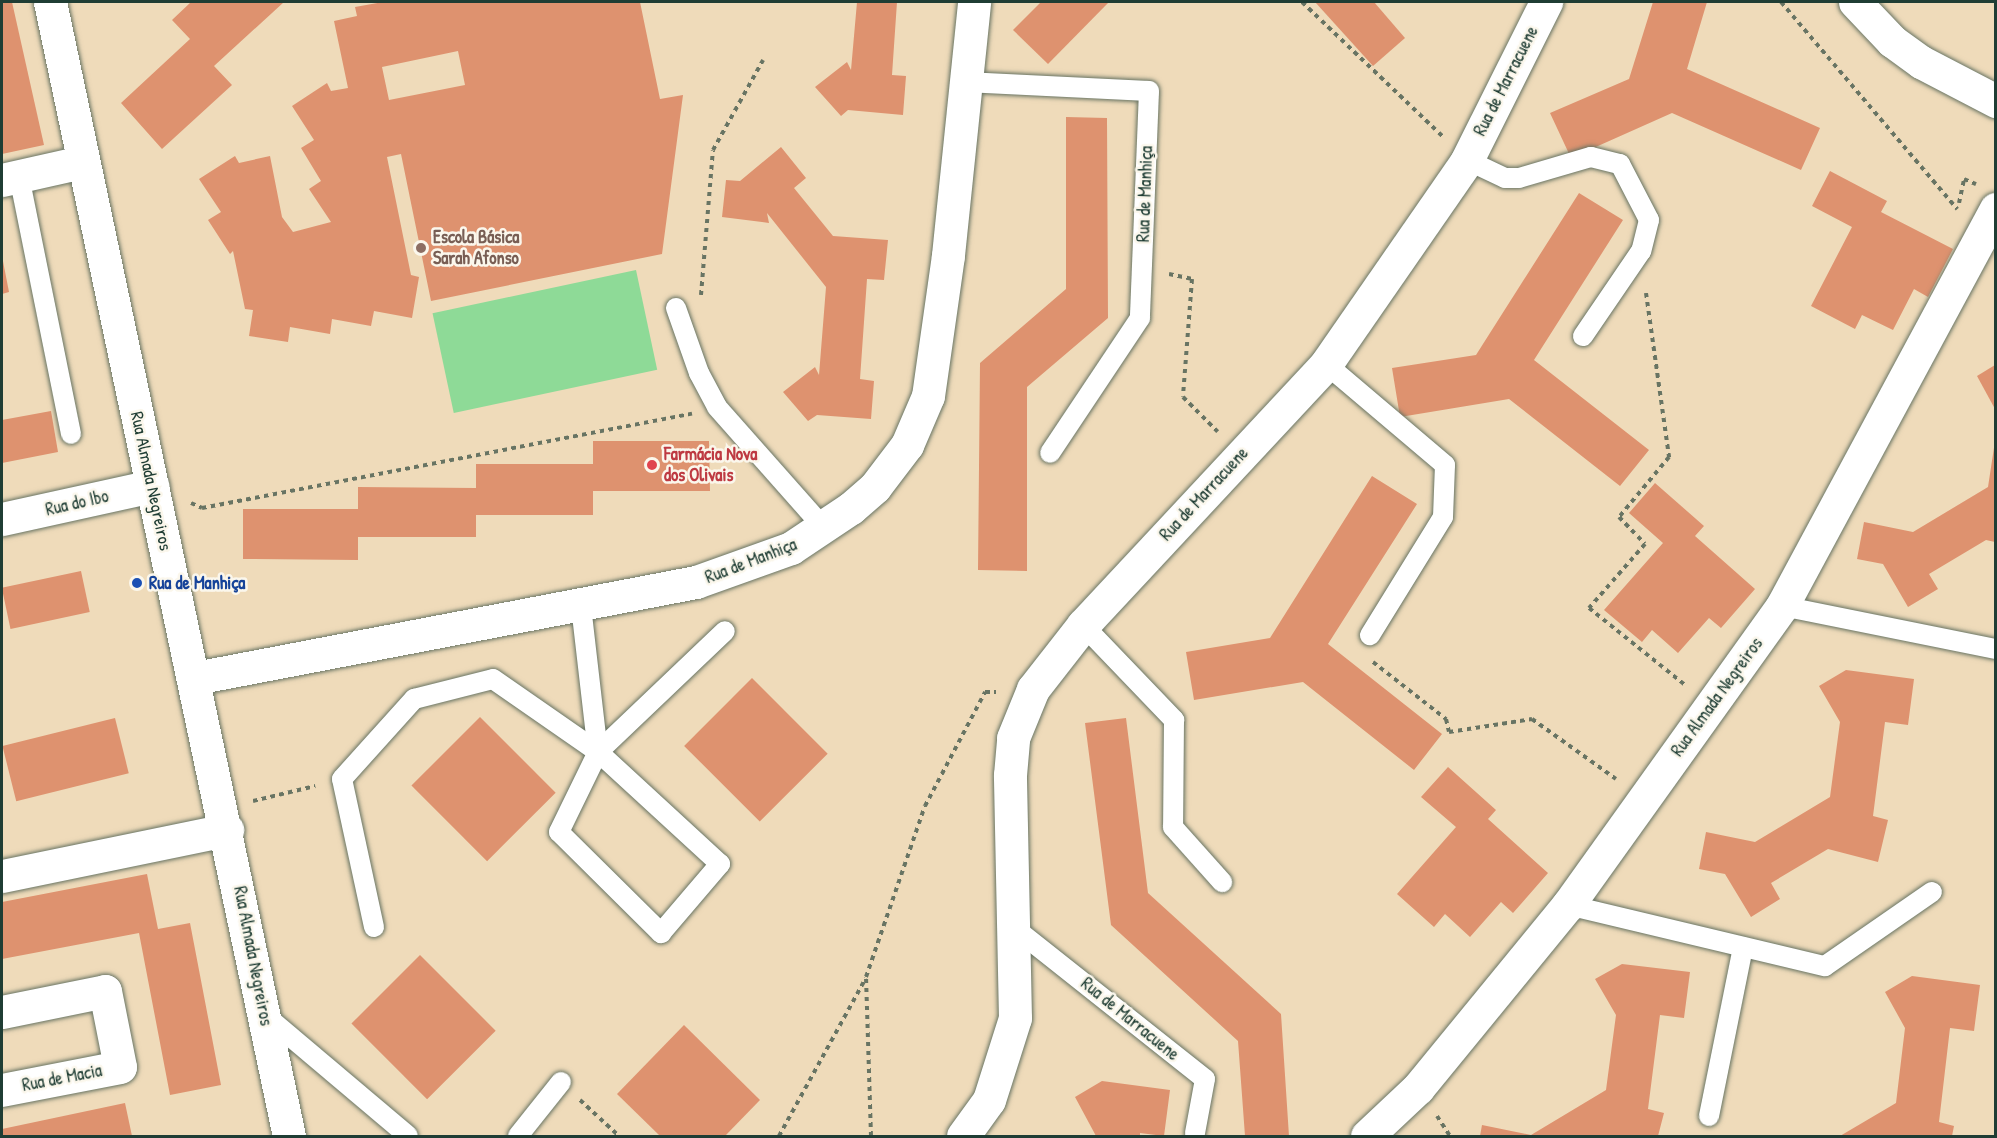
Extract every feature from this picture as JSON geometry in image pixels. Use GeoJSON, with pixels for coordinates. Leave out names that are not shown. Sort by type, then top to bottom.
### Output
{"type":"FeatureCollection","features":[{"type":"Feature","properties":{"kind":"street","name":"Rua Almada Negreiros"},"geometry":{"type":"LineString","coordinates":[[50,2],[82,162],[225,819],[289,1137]]}},
{"type":"Feature","properties":{"kind":"street","name":"Rua de Manhiça"},"geometry":{"type":"LineString","coordinates":[[195,678],[581,606],[727,573],[791,548],[824,528],[875,487],[907,445],[928,396],[948,255],[974,2]]}},
{"type":"Feature","properties":{"kind":"street","name":"Rua de Marracuene"},"geometry":{"type":"LineString","coordinates":[[963,1137],[989,1100],[1015,1018],[1012,926],[1013,738],[1033,689],[1083,625],[1239,454],[1326,364],[1467,160],[1546,2]]}},
{"type":"Feature","properties":{"kind":"street"},"geometry":{"type":"LineString","coordinates":[[1855,2],[1892,41],[1921,62],[1995,101]]}},
{"type":"Feature","properties":{"kind":"street"},"geometry":{"type":"LineString","coordinates":[[10,178],[82,162]]}},
{"type":"Feature","properties":{"kind":"street","name":"Rua Almada Negreiros"},"geometry":{"type":"LineString","coordinates":[[1367,1137],[1418,1088],[1568,905],[1782,606],[1990,199]]}},
{"type":"Feature","properties":{"kind":"street","name":"Rua do Ibo"},"geometry":{"type":"LineString","coordinates":[[2,519],[152,486]]}},
{"type":"Feature","properties":{"kind":"street"},"geometry":{"type":"LineString","coordinates":[[2,876],[225,819]]}},
{"type":"Feature","properties":{"kind":"street","name":"Rua de Macia"},"geometry":{"type":"LineString","coordinates":[[2,1012],[105,991],[120,1067],[2,1090]]}},
{"type":"Feature","properties":{"kind":"lane","name":"Rua de Manhiça"},"geometry":{"type":"LineString","coordinates":[[965,82],[1149,91],[1140,318],[1050,453]]}},
{"type":"Feature","properties":{"kind":"lane"},"geometry":{"type":"LineString","coordinates":[[1467,160],[1505,178],[1519,178],[1591,157],[1620,164],[1649,220],[1641,251],[1583,336]]}},
{"type":"Feature","properties":{"kind":"lane"},"geometry":{"type":"LineString","coordinates":[[10,178],[71,434]]}},
{"type":"Feature","properties":{"kind":"lane"},"geometry":{"type":"LineString","coordinates":[[676,308],[699,374],[717,407],[824,528]]}},
{"type":"Feature","properties":{"kind":"lane"},"geometry":{"type":"LineString","coordinates":[[1326,364],[1445,465],[1443,517],[1370,636]]}},
{"type":"Feature","properties":{"kind":"lane"},"geometry":{"type":"LineString","coordinates":[[581,606],[598,752]]}},
{"type":"Feature","properties":{"kind":"lane"},"geometry":{"type":"LineString","coordinates":[[1782,606],[1995,649]]}},
{"type":"Feature","properties":{"kind":"lane"},"geometry":{"type":"LineString","coordinates":[[1083,625],[1173,720],[1173,827],[1222,882]]}},
{"type":"Feature","properties":{"kind":"lane"},"geometry":{"type":"LineString","coordinates":[[374,927],[342,779],[414,699],[493,679],[598,752],[720,864],[661,933],[559,832],[598,752],[725,632]]}},
{"type":"Feature","properties":{"kind":"lane"},"geometry":{"type":"LineString","coordinates":[[1568,905],[1825,966],[1932,892]]}},
{"type":"Feature","properties":{"kind":"lane","name":"Rua de Marracuene"},"geometry":{"type":"LineString","coordinates":[[1012,926],[1205,1079],[1195,1133]]}},
{"type":"Feature","properties":{"kind":"lane"},"geometry":{"type":"LineString","coordinates":[[1709,1116],[1743,947]]}},
{"type":"Feature","properties":{"kind":"lane"},"geometry":{"type":"LineString","coordinates":[[265,1015],[408,1137]]}},
{"type":"Feature","properties":{"kind":"lane"},"geometry":{"type":"LineString","coordinates":[[519,1137],[561,1082]]}},
{"type":"Feature","properties":{"kind":"path"},"geometry":{"type":"LineString","coordinates":[[1302,2],[1467,160]]}},
{"type":"Feature","properties":{"kind":"path"},"geometry":{"type":"LineString","coordinates":[[1781,2],[1958,209],[1964,178],[1990,199]]}},
{"type":"Feature","properties":{"kind":"path"},"geometry":{"type":"LineString","coordinates":[[701,298],[713,150],[763,60]]}},
{"type":"Feature","properties":{"kind":"path"},"geometry":{"type":"LineString","coordinates":[[1641,251],[1669,457],[1619,516],[1645,544],[1589,608],[1711,706]]}},
{"type":"Feature","properties":{"kind":"path"},"geometry":{"type":"LineString","coordinates":[[1142,267],[1192,279],[1183,397],[1239,454]]}},
{"type":"Feature","properties":{"kind":"path"},"geometry":{"type":"LineString","coordinates":[[152,486],[202,508],[675,419],[717,407]]}},
{"type":"Feature","properties":{"kind":"path"},"geometry":{"type":"LineString","coordinates":[[1370,636],[1359,652],[1446,719],[1449,732],[1532,719],[1588,759]]}},
{"type":"Feature","properties":{"kind":"path"},"geometry":{"type":"LineString","coordinates":[[779,1137],[866,977],[926,806],[985,693],[1033,689]]}},
{"type":"Feature","properties":{"kind":"path"},"geometry":{"type":"LineString","coordinates":[[225,819],[342,779]]}},
{"type":"Feature","properties":{"kind":"path"},"geometry":{"type":"LineString","coordinates":[[866,977],[870,1137]]}},
{"type":"Feature","properties":{"kind":"path"},"geometry":{"type":"LineString","coordinates":[[561,1082],[619,1137]]}},
{"type":"Feature","properties":{"kind":"green space"},"geometry":{"type":"Polygon","coordinates":[[[636,270],[657,370],[454,413],[433,313],[636,270]]]}},
{"type":"Feature","properties":{"kind":"building"},"geometry":{"type":"Polygon","coordinates":[[[2,2],[12,2],[44,145],[2,154],[2,2]]]}},
{"type":"Feature","properties":{"kind":"building"},"geometry":{"type":"Polygon","coordinates":[[[191,2],[284,2],[214,66],[232,85],[162,149],[121,103],[190,39],[172,20],[191,2]]]}},
{"type":"Feature","properties":{"kind":"building"},"geometry":{"type":"Polygon","coordinates":[[[383,2],[640,2],[660,99],[683,95],[662,254],[431,301],[401,154],[387,157],[411,275],[419,277],[412,318],[374,311],[371,326],[332,319],[330,334],[290,327],[288,342],[249,336],[253,310],[245,309],[233,251],[230,254],[208,220],[221,212],[199,179],[235,156],[239,163],[270,156],[282,217],[293,232],[331,222],[309,189],[321,181],[301,148],[314,140],[292,106],[327,83],[331,91],[348,88],[334,21],[357,16],[355,7],[383,2]],[[458,51],[382,67],[389,100],[465,85],[458,51]]]}},
{"type":"Feature","properties":{"kind":"building"},"geometry":{"type":"Polygon","coordinates":[[[857,2],[897,2],[892,75],[906,76],[903,115],[848,110],[841,116],[815,87],[847,62],[851,70],[857,2]]]}},
{"type":"Feature","properties":{"kind":"building"},"geometry":{"type":"Polygon","coordinates":[[[1041,2],[1109,2],[1048,64],[1013,30],[1041,2]]]}},
{"type":"Feature","properties":{"kind":"building"},"geometry":{"type":"Polygon","coordinates":[[[1315,2],[1374,2],[1405,38],[1373,66],[1315,2]]]}},
{"type":"Feature","properties":{"kind":"building"},"geometry":{"type":"Polygon","coordinates":[[[1653,2],[1707,2],[1687,69],[1820,128],[1801,170],[1672,113],[1571,158],[1550,113],[1629,79],[1653,2]]]}},
{"type":"Feature","properties":{"kind":"building"},"geometry":{"type":"Polygon","coordinates":[[[1066,117],[1107,118],[1108,318],[1027,387],[1027,571],[978,570],[980,363],[1066,289],[1066,117]]]}},
{"type":"Feature","properties":{"kind":"building"},"geometry":{"type":"Polygon","coordinates":[[[781,147],[806,178],[794,188],[833,236],[888,240],[884,280],[867,279],[860,379],[874,381],[871,419],[817,415],[808,421],[783,392],[815,367],[819,375],[826,287],[767,213],[769,223],[722,217],[726,180],[740,181],[781,147]]]}},
{"type":"Feature","properties":{"kind":"building"},"geometry":{"type":"Polygon","coordinates":[[[1830,171],[1887,201],[1881,212],[1953,249],[1928,297],[1914,289],[1893,330],[1862,315],[1855,329],[1811,306],[1852,227],[1812,206],[1830,171]]]}},
{"type":"Feature","properties":{"kind":"building"},"geometry":{"type":"Polygon","coordinates":[[[1579,193],[1623,220],[1534,360],[1649,450],[1620,486],[1509,399],[1400,417],[1392,368],[1476,355],[1579,193]]]}},
{"type":"Feature","properties":{"kind":"building"},"geometry":{"type":"Polygon","coordinates":[[[2,256],[9,292],[2,294],[2,256]]]}},
{"type":"Feature","properties":{"kind":"building"},"geometry":{"type":"Polygon","coordinates":[[[1995,365],[1995,409],[1977,376],[1995,365]]]}},
{"type":"Feature","properties":{"kind":"building"},"geometry":{"type":"Polygon","coordinates":[[[51,411],[58,452],[2,463],[2,420],[51,411]]]}},
{"type":"Feature","properties":{"kind":"building"},"geometry":{"type":"Polygon","coordinates":[[[593,441],[709,441],[710,491],[593,491],[593,515],[476,515],[476,537],[358,537],[358,560],[243,559],[243,509],[358,509],[358,487],[476,488],[476,464],[593,464],[593,441]]]}},
{"type":"Feature","properties":{"kind":"building"},"geometry":{"type":"Polygon","coordinates":[[[1995,441],[1995,542],[1986,540],[1929,574],[1938,589],[1908,607],[1883,564],[1857,559],[1864,522],[1913,532],[1988,487],[1995,441]]]}},
{"type":"Feature","properties":{"kind":"building"},"geometry":{"type":"Polygon","coordinates":[[[1372,476],[1417,504],[1328,644],[1442,734],[1414,770],[1303,682],[1194,700],[1186,652],[1270,638],[1372,476]]]}},
{"type":"Feature","properties":{"kind":"building"},"geometry":{"type":"Polygon","coordinates":[[[1655,483],[1704,526],[1695,536],[1755,589],[1721,628],[1709,618],[1678,653],[1652,630],[1642,642],[1604,610],[1663,543],[1629,513],[1655,483]]]}},
{"type":"Feature","properties":{"kind":"building"},"geometry":{"type":"Polygon","coordinates":[[[81,571],[90,612],[11,629],[2,588],[81,571]]]}},
{"type":"Feature","properties":{"kind":"building"},"geometry":{"type":"Polygon","coordinates":[[[1846,670],[1914,679],[1908,725],[1885,722],[1873,816],[1888,820],[1878,862],[1828,849],[1771,883],[1780,899],[1751,917],[1725,874],[1699,869],[1706,832],[1755,842],[1830,797],[1840,722],[1819,686],[1846,670]]]}},
{"type":"Feature","properties":{"kind":"building"},"geometry":{"type":"Polygon","coordinates":[[[752,678],[828,754],[760,822],[684,746],[752,678]]]}},
{"type":"Feature","properties":{"kind":"building"},"geometry":{"type":"Polygon","coordinates":[[[480,717],[556,793],[487,861],[411,786],[480,717]]]}},
{"type":"Feature","properties":{"kind":"building"},"geometry":{"type":"Polygon","coordinates":[[[115,718],[129,773],[16,801],[2,746],[115,718]]]}},
{"type":"Feature","properties":{"kind":"building"},"geometry":{"type":"Polygon","coordinates":[[[1126,718],[1148,893],[1281,1014],[1289,1136],[1245,1136],[1238,1041],[1111,925],[1085,723],[1126,718]]]}},
{"type":"Feature","properties":{"kind":"building"},"geometry":{"type":"Polygon","coordinates":[[[1448,767],[1496,810],[1488,819],[1548,873],[1513,913],[1501,902],[1470,937],[1445,914],[1434,927],[1397,894],[1456,827],[1421,797],[1448,767]]]}},
{"type":"Feature","properties":{"kind":"building"},"geometry":{"type":"Polygon","coordinates":[[[147,874],[158,929],[190,923],[221,1085],[170,1095],[139,933],[2,959],[2,902],[147,874]]]}},
{"type":"Feature","properties":{"kind":"building"},"geometry":{"type":"Polygon","coordinates":[[[420,955],[496,1031],[427,1099],[351,1024],[420,955]]]}},
{"type":"Feature","properties":{"kind":"building"},"geometry":{"type":"Polygon","coordinates":[[[1622,964],[1690,972],[1684,1018],[1660,1015],[1648,1109],[1664,1113],[1658,1136],[1480,1136],[1482,1125],[1531,1135],[1606,1090],[1616,1015],[1595,979],[1622,964]]]}},
{"type":"Feature","properties":{"kind":"building"},"geometry":{"type":"Polygon","coordinates":[[[1912,976],[1980,985],[1974,1031],[1950,1028],[1939,1122],[1954,1126],[1952,1136],[1840,1136],[1896,1103],[1905,1028],[1885,992],[1912,976]]]}},
{"type":"Feature","properties":{"kind":"building"},"geometry":{"type":"Polygon","coordinates":[[[684,1025],[760,1100],[725,1136],[660,1136],[617,1094],[684,1025]]]}},
{"type":"Feature","properties":{"kind":"building"},"geometry":{"type":"Polygon","coordinates":[[[1102,1081],[1170,1090],[1164,1136],[1140,1133],[1140,1136],[1096,1136],[1075,1097],[1102,1081]]]}},
{"type":"Feature","properties":{"kind":"building"},"geometry":{"type":"Polygon","coordinates":[[[125,1103],[132,1136],[2,1136],[2,1129],[125,1103]]]}},
{"type":"Feature","properties":{"kind":"place","name":"Escola Básica Sarah Afonso"},"geometry":{"type":"Point","coordinates":[421,248]}},
{"type":"Feature","properties":{"kind":"place","name":"Farmácia Nova dos Olivais"},"geometry":{"type":"Point","coordinates":[652,465]}},
{"type":"Feature","properties":{"kind":"place","name":"Rua de Manhiça"},"geometry":{"type":"Point","coordinates":[137,583]}}]}
